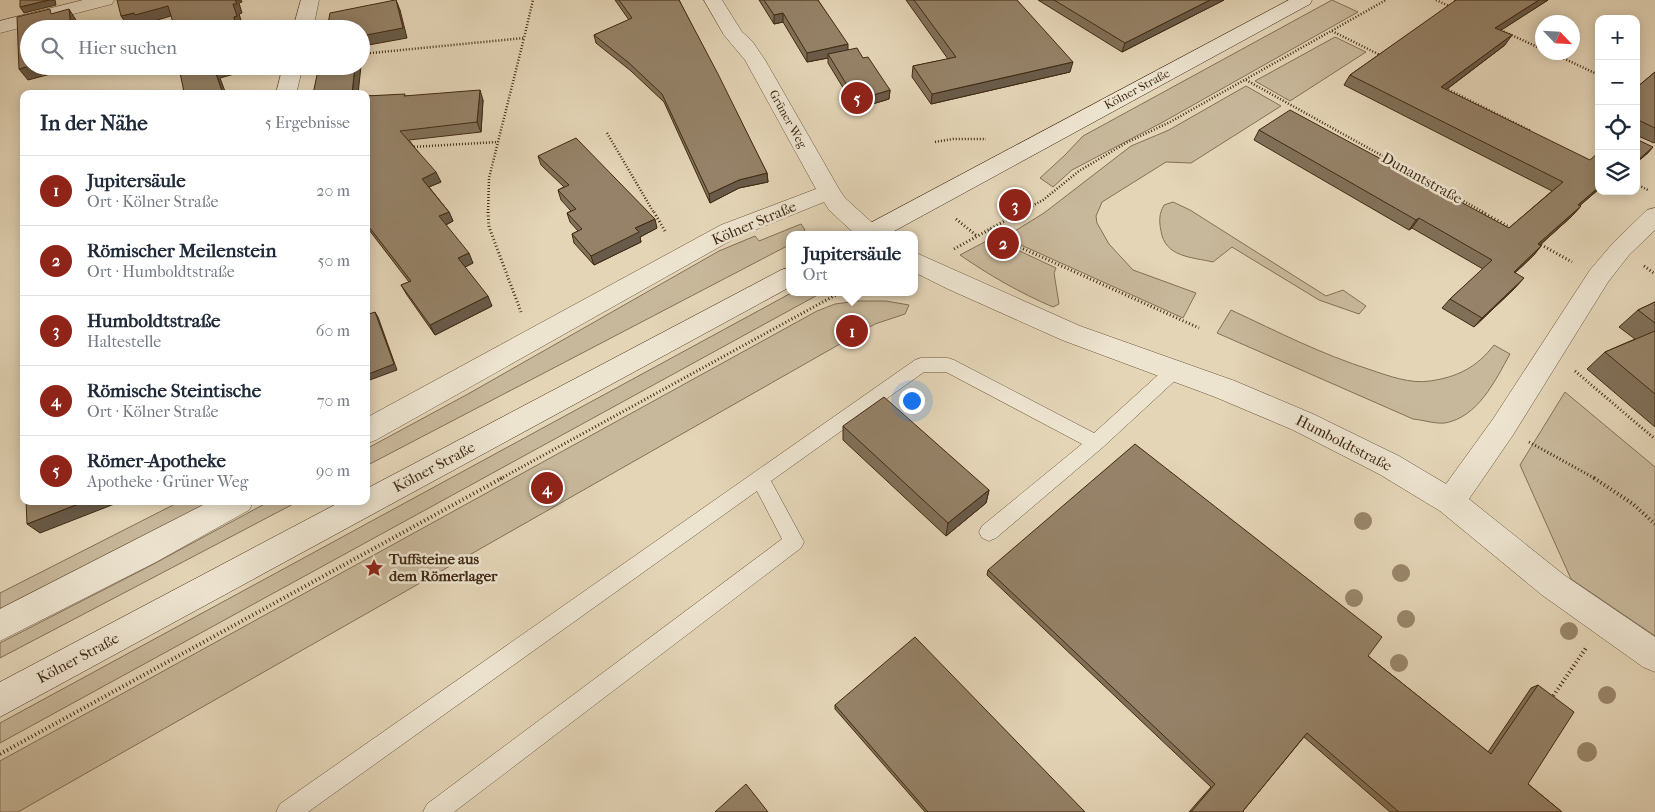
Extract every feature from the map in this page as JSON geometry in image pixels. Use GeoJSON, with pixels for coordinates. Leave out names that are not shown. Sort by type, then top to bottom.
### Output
{"type":"FeatureCollection","features":[{"type":"Feature","properties":{"kind":"street"},"geometry":{"type":"LineString","coordinates":[[27,20],[105,0]]}},
{"type":"Feature","properties":{"kind":"street"},"geometry":{"type":"LineString","coordinates":[[305,20],[310,0]]}},
{"type":"Feature","properties":{"kind":"street","name":"Grüner Weg"},"geometry":{"type":"LineString","coordinates":[[713,0],[734,35],[745,45],[755,60],[828,192],[837,204],[866,231]]}},
{"type":"Feature","properties":{"kind":"street","name":"Kölner Straße"},"geometry":{"type":"LineString","coordinates":[[875,231],[1303,0]]}},
{"type":"Feature","properties":{"kind":"street"},"geometry":{"type":"LineString","coordinates":[[0,27],[20,22]]}},
{"type":"Feature","properties":{"kind":"street"},"geometry":{"type":"LineString","coordinates":[[287,90],[291,75]]}},
{"type":"Feature","properties":{"kind":"street","name":"Kölner Straße"},"geometry":{"type":"LineString","coordinates":[[370,430],[729,231],[828,192]]}},
{"type":"Feature","properties":{"kind":"street"},"geometry":{"type":"LineString","coordinates":[[1450,502],[1503,427],[1599,276],[1621,249],[1655,216]]}},
{"type":"Feature","properties":{"kind":"street","name":"Humboldtstraße"},"geometry":{"type":"LineString","coordinates":[[919,263],[957,283],[1071,333],[1226,389],[1303,422],[1389,465],[1450,502],[1553,585],[1655,656]]}},
{"type":"Feature","properties":{"kind":"street","name":"Kölner Straße"},"geometry":{"type":"LineString","coordinates":[[370,501],[786,278]]}},
{"type":"Feature","properties":{"kind":"street"},"geometry":{"type":"LineString","coordinates":[[0,626],[145,552],[232,505]]}},
{"type":"Feature","properties":{"kind":"street","name":"Kölner Straße"},"geometry":{"type":"LineString","coordinates":[[0,700],[363,505]]}},
{"type":"Feature","properties":{"kind":"lane"},"geometry":{"type":"LineString","coordinates":[[288,812],[922,364],[948,365],[1096,443]]}},
{"type":"Feature","properties":{"kind":"lane"},"geometry":{"type":"LineString","coordinates":[[990,532],[1096,443],[1174,371]]}},
{"type":"Feature","properties":{"kind":"lane"},"geometry":{"type":"LineString","coordinates":[[435,812],[794,542],[760,479]]}},
{"type":"Feature","properties":{"kind":"path"},"geometry":{"type":"LineString","coordinates":[[532,340],[489,227],[487,201],[489,178],[533,0]]}},
{"type":"Feature","properties":{"kind":"path"},"geometry":{"type":"LineString","coordinates":[[919,263],[990,229],[1043,200],[1080,171],[1126,143],[1170,122],[1386,0]]}},
{"type":"Feature","properties":{"kind":"path"},"geometry":{"type":"LineString","coordinates":[[1436,0],[1454,8]]}},
{"type":"Feature","properties":{"kind":"path"},"geometry":{"type":"LineString","coordinates":[[1498,29],[1535,46]]}},
{"type":"Feature","properties":{"kind":"path"},"geometry":{"type":"LineString","coordinates":[[1332,31],[1387,59]]}},
{"type":"Feature","properties":{"kind":"path"},"geometry":{"type":"LineString","coordinates":[[370,53],[524,38]]}},
{"type":"Feature","properties":{"kind":"path"},"geometry":{"type":"LineString","coordinates":[[1567,60],[1595,73]]}},
{"type":"Feature","properties":{"kind":"path","name":"Dunantstraße"},"geometry":{"type":"LineString","coordinates":[[1245,80],[1519,232]]}},
{"type":"Feature","properties":{"kind":"path"},"geometry":{"type":"LineString","coordinates":[[1440,85],[1537,134]]}},
{"type":"Feature","properties":{"kind":"path"},"geometry":{"type":"LineString","coordinates":[[607,133],[680,257]]}},
{"type":"Feature","properties":{"kind":"path"},"geometry":{"type":"LineString","coordinates":[[935,142],[953,138],[986,139]]}},
{"type":"Feature","properties":{"kind":"path"},"geometry":{"type":"LineString","coordinates":[[404,147],[498,142]]}},
{"type":"Feature","properties":{"kind":"path"},"geometry":{"type":"LineString","coordinates":[[990,229],[1015,245],[1199,328]]}},
{"type":"Feature","properties":{"kind":"path"},"geometry":{"type":"LineString","coordinates":[[1536,242],[1599,276]]}},
{"type":"Feature","properties":{"kind":"path"},"geometry":{"type":"LineString","coordinates":[[0,754],[834,296]]}},
{"type":"Feature","properties":{"kind":"path"},"geometry":{"type":"LineString","coordinates":[[1552,351],[1655,439]]}},
{"type":"Feature","properties":{"kind":"path"},"geometry":{"type":"LineString","coordinates":[[1503,427],[1610,487],[1655,524]]}},
{"type":"Feature","properties":{"kind":"path"},"geometry":{"type":"LineString","coordinates":[[1549,701],[1604,621]]}},
{"type":"Feature","properties":{"kind":"shaded area"},"geometry":{"type":"Polygon","coordinates":[[[1332,0],[1358,12],[1163,122],[1072,170],[1053,187],[1040,178],[1083,136],[1332,0]]]}},
{"type":"Feature","properties":{"kind":"shaded area"},"geometry":{"type":"Polygon","coordinates":[[[1335,37],[1366,52],[1290,101],[1255,81],[1335,37]]]}},
{"type":"Feature","properties":{"kind":"shaded area"},"geometry":{"type":"Polygon","coordinates":[[[1246,86],[1281,106],[1191,163],[1166,162],[1102,202],[1096,216],[1097,223],[1109,244],[1133,270],[1196,293],[1183,318],[1021,245],[1010,234],[1044,213],[1131,146],[1169,130],[1246,86]]]}},
{"type":"Feature","properties":{"kind":"shaded area"},"geometry":{"type":"Polygon","coordinates":[[[1173,202],[1190,210],[1326,296],[1343,290],[1366,306],[1359,314],[1319,300],[1232,247],[1213,262],[1188,257],[1173,251],[1163,240],[1160,221],[1164,205],[1173,202]]]}},
{"type":"Feature","properties":{"kind":"shaded area"},"geometry":{"type":"Polygon","coordinates":[[[801,224],[805,230],[786,231],[786,247],[370,464],[370,447],[468,394],[719,251],[755,236],[759,241],[801,224]]]}},
{"type":"Feature","properties":{"kind":"shaded area"},"geometry":{"type":"Polygon","coordinates":[[[992,238],[1056,268],[1054,273],[1059,304],[1053,307],[1029,296],[993,277],[960,255],[992,238]]]}},
{"type":"Feature","properties":{"kind":"shaded area"},"geometry":{"type":"Polygon","coordinates":[[[786,296],[816,296],[0,743],[0,723],[786,296]]]}},
{"type":"Feature","properties":{"kind":"shaded area"},"geometry":{"type":"Polygon","coordinates":[[[858,301],[886,301],[909,305],[905,314],[875,324],[18,812],[0,812],[0,761],[817,311],[835,304],[858,301]]]}},
{"type":"Feature","properties":{"kind":"shaded area"},"geometry":{"type":"Polygon","coordinates":[[[1231,310],[1335,357],[1400,379],[1422,382],[1458,374],[1474,365],[1494,345],[1510,354],[1492,386],[1476,406],[1467,413],[1445,423],[1413,419],[1217,333],[1231,310]]]}},
{"type":"Feature","properties":{"kind":"shaded area"},"geometry":{"type":"Polygon","coordinates":[[[1565,392],[1655,467],[1655,636],[1571,579],[1520,465],[1565,392]]]}},
{"type":"Feature","properties":{"kind":"shaded area"},"geometry":{"type":"Polygon","coordinates":[[[173,505],[209,505],[0,612],[0,593],[173,505]]]}},
{"type":"Feature","properties":{"kind":"shaded area"},"geometry":{"type":"Polygon","coordinates":[[[263,505],[291,505],[0,658],[0,643],[150,566],[263,505]]]}},
{"type":"Feature","properties":{"kind":"building"},"geometry":{"type":"Polygon","coordinates":[[[20,0],[49,0],[20,7],[20,0]]]}},
{"type":"Feature","properties":{"kind":"building"},"geometry":{"type":"Polygon","coordinates":[[[117,0],[235,0],[237,4],[233,4],[237,16],[234,17],[235,20],[172,20],[168,6],[135,15],[134,13],[121,16],[117,0]]]}},
{"type":"Feature","properties":{"kind":"building"},"geometry":{"type":"Polygon","coordinates":[[[396,0],[403,28],[370,34],[370,20],[329,20],[330,13],[396,0]]]}},
{"type":"Feature","properties":{"kind":"building"},"geometry":{"type":"Polygon","coordinates":[[[619,0],[679,0],[767,173],[739,180],[709,194],[662,94],[629,63],[594,35],[632,18],[619,0]]]}},
{"type":"Feature","properties":{"kind":"building"},"geometry":{"type":"Polygon","coordinates":[[[764,0],[818,0],[848,44],[807,53],[783,13],[774,15],[764,0]]]}},
{"type":"Feature","properties":{"kind":"building"},"geometry":{"type":"Polygon","coordinates":[[[914,0],[1017,0],[1073,62],[932,94],[913,66],[956,57],[914,0]]]}},
{"type":"Feature","properties":{"kind":"building"},"geometry":{"type":"Polygon","coordinates":[[[1054,0],[1210,0],[1125,43],[1054,0]]]}},
{"type":"Feature","properties":{"kind":"building"},"geometry":{"type":"Polygon","coordinates":[[[1456,0],[1539,0],[1495,28],[1512,35],[1441,87],[1590,160],[1595,156],[1595,190],[1578,205],[1581,206],[1538,244],[1541,246],[1514,272],[1524,278],[1482,318],[1450,299],[1492,260],[1419,218],[1416,220],[1259,130],[1290,110],[1509,228],[1563,182],[1350,75],[1456,0]]]}},
{"type":"Feature","properties":{"kind":"building"},"geometry":{"type":"Polygon","coordinates":[[[50,9],[51,14],[69,9],[70,20],[20,20],[19,69],[17,17],[50,9]]]}},
{"type":"Feature","properties":{"kind":"building"},"geometry":{"type":"Polygon","coordinates":[[[857,48],[863,58],[868,57],[890,90],[856,100],[828,54],[857,48]]]}},
{"type":"Feature","properties":{"kind":"building"},"geometry":{"type":"Polygon","coordinates":[[[1655,72],[1655,128],[1640,121],[1640,85],[1655,72]]]}},
{"type":"Feature","properties":{"kind":"building"},"geometry":{"type":"Polygon","coordinates":[[[180,75],[216,75],[222,90],[184,90],[180,75]]]}},
{"type":"Feature","properties":{"kind":"building"},"geometry":{"type":"Polygon","coordinates":[[[317,75],[354,75],[352,90],[314,90],[317,75]]]}},
{"type":"Feature","properties":{"kind":"building"},"geometry":{"type":"Polygon","coordinates":[[[480,90],[477,122],[400,131],[436,172],[422,179],[449,212],[439,216],[469,253],[458,258],[488,296],[430,325],[401,285],[411,281],[370,228],[370,96],[405,94],[404,96],[480,90]]]}},
{"type":"Feature","properties":{"kind":"building"},"geometry":{"type":"Polygon","coordinates":[[[576,138],[655,219],[635,228],[639,232],[591,256],[572,234],[582,229],[567,213],[576,209],[558,190],[569,185],[538,156],[576,138]]]}},
{"type":"Feature","properties":{"kind":"building"},"geometry":{"type":"Polygon","coordinates":[[[1640,141],[1653,147],[1640,158],[1640,141]]]}},
{"type":"Feature","properties":{"kind":"building"},"geometry":{"type":"Polygon","coordinates":[[[1655,302],[1655,323],[1638,310],[1655,302]]]}},
{"type":"Feature","properties":{"kind":"building"},"geometry":{"type":"Polygon","coordinates":[[[375,312],[394,364],[370,373],[370,314],[375,312]]]}},
{"type":"Feature","properties":{"kind":"building"},"geometry":{"type":"Polygon","coordinates":[[[1655,331],[1655,394],[1605,352],[1655,331]]]}},
{"type":"Feature","properties":{"kind":"building"},"geometry":{"type":"Polygon","coordinates":[[[884,397],[989,490],[948,523],[843,426],[884,397]]]}},
{"type":"Feature","properties":{"kind":"building"},"geometry":{"type":"Polygon","coordinates":[[[1135,444],[1382,637],[1368,656],[1491,754],[1538,685],[1574,712],[1528,784],[1562,812],[1399,812],[1307,733],[1244,812],[1191,812],[1215,784],[988,570],[1135,444]]]}},
{"type":"Feature","properties":{"kind":"building"},"geometry":{"type":"Polygon","coordinates":[[[26,505],[76,505],[27,524],[26,505]]]}},
{"type":"Feature","properties":{"kind":"building"},"geometry":{"type":"Polygon","coordinates":[[[915,637],[1085,812],[928,812],[835,705],[915,637]]]}},
{"type":"Feature","properties":{"kind":"building"},"geometry":{"type":"Polygon","coordinates":[[[746,784],[768,812],[715,812],[746,784]]]}},
{"type":"Feature","properties":{"kind":"place","name":"Römer-Apotheke"},"geometry":{"type":"Point","coordinates":[857,98]}},
{"type":"Feature","properties":{"kind":"place","name":"Humboldtstraße"},"geometry":{"type":"Point","coordinates":[1015,205]}},
{"type":"Feature","properties":{"kind":"place","name":"Römischer Meilenstein"},"geometry":{"type":"Point","coordinates":[1003,243]}},
{"type":"Feature","properties":{"kind":"place","name":"Jupitersäule"},"geometry":{"type":"Point","coordinates":[852,331]}},
{"type":"Feature","properties":{"kind":"place","name":"Römische Steintische"},"geometry":{"type":"Point","coordinates":[547,488]}},
{"type":"Feature","properties":{"kind":"place","name":"Tuffsteine aus dem Römerlager"},"geometry":{"type":"Point","coordinates":[374,568]}}]}
